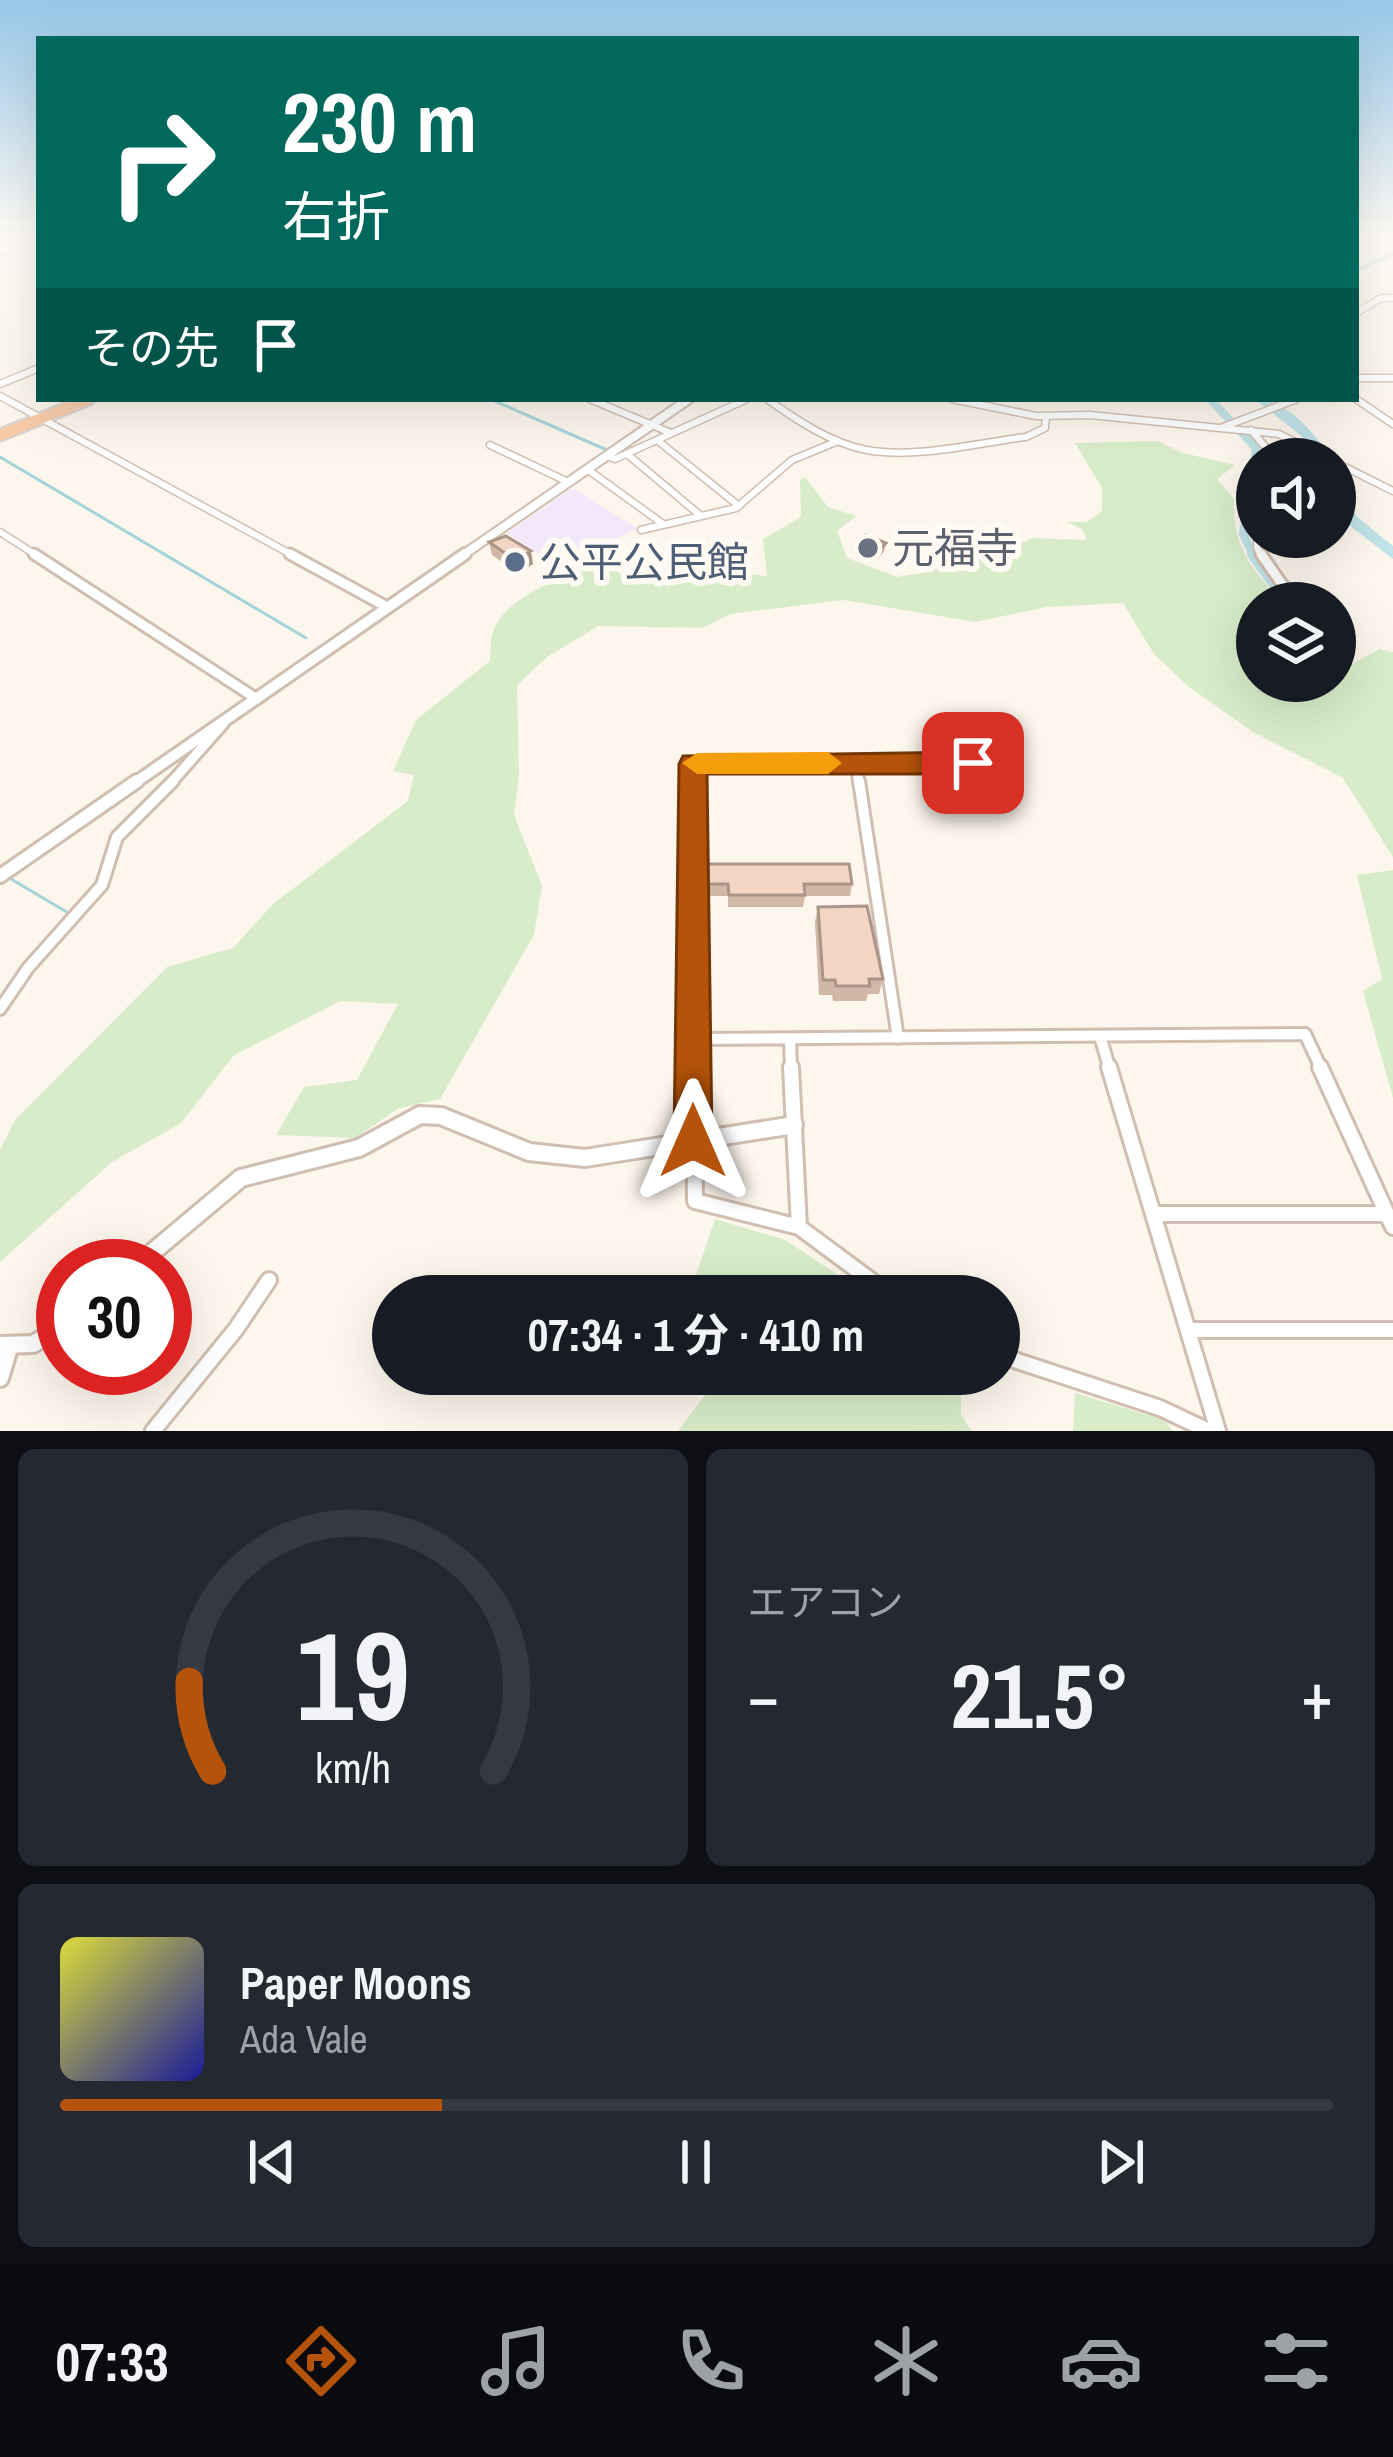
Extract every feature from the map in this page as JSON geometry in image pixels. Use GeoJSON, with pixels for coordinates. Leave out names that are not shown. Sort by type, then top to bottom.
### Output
{"type":"FeatureCollection","features":[{"type":"Feature","properties":{"kind":"highway"},"geometry":{"type":"LineString","coordinates":[[0,435],[81,402]]}},
{"type":"Feature","properties":{"kind":"street"},"geometry":{"type":"LineString","coordinates":[[0,384],[36,369]]}},
{"type":"Feature","properties":{"kind":"street"},"geometry":{"type":"LineString","coordinates":[[1359,378],[1393,378]]}},
{"type":"Feature","properties":{"kind":"street"},"geometry":{"type":"LineString","coordinates":[[0,396],[387,607]]}},
{"type":"Feature","properties":{"kind":"street"},"geometry":{"type":"LineString","coordinates":[[1359,401],[1393,424]]}},
{"type":"Feature","properties":{"kind":"street"},"geometry":{"type":"LineString","coordinates":[[597,402],[671,434]]}},
{"type":"Feature","properties":{"kind":"street"},"geometry":{"type":"LineString","coordinates":[[0,876],[685,402]]}},
{"type":"Feature","properties":{"kind":"street"},"geometry":{"type":"LineString","coordinates":[[607,456],[615,459],[740,402]]}},
{"type":"Feature","properties":{"kind":"street"},"geometry":{"type":"LineString","coordinates":[[771,402],[838,441],[879,452],[1037,433],[1045,428],[1046,417]]}},
{"type":"Feature","properties":{"kind":"street"},"geometry":{"type":"LineString","coordinates":[[968,402],[1046,417],[1090,415],[1251,430],[1307,444],[1393,491]]}},
{"type":"Feature","properties":{"kind":"street"},"geometry":{"type":"LineString","coordinates":[[1223,427],[1290,402]]}},
{"type":"Feature","properties":{"kind":"street"},"geometry":{"type":"LineString","coordinates":[[1251,430],[1258,438]]}},
{"type":"Feature","properties":{"kind":"street"},"geometry":{"type":"LineString","coordinates":[[657,440],[739,506]]}},
{"type":"Feature","properties":{"kind":"street"},"geometry":{"type":"LineString","coordinates":[[641,530],[739,506],[792,460],[838,441]]}},
{"type":"Feature","properties":{"kind":"street"},"geometry":{"type":"LineString","coordinates":[[490,446],[568,482]]}},
{"type":"Feature","properties":{"kind":"street"},"geometry":{"type":"LineString","coordinates":[[627,454],[701,515]]}},
{"type":"Feature","properties":{"kind":"street"},"geometry":{"type":"LineString","coordinates":[[587,469],[663,524]]}},
{"type":"Feature","properties":{"kind":"street"},"geometry":{"type":"LineString","coordinates":[[0,532],[257,699]]}},
{"type":"Feature","properties":{"kind":"street"},"geometry":{"type":"LineString","coordinates":[[0,1010],[28,968],[102,885],[117,837],[212,742],[225,721]]}},
{"type":"Feature","properties":{"kind":"street"},"geometry":{"type":"LineString","coordinates":[[856,763],[898,1038]]}},
{"type":"Feature","properties":{"kind":"street"},"geometry":{"type":"LineString","coordinates":[[864,1275],[799,1227],[694,1201],[693,764],[1012,763]]}},
{"type":"Feature","properties":{"kind":"street"},"geometry":{"type":"LineString","coordinates":[[693,1040],[1305,1034],[1390,1221],[1153,1214]]}},
{"type":"Feature","properties":{"kind":"street"},"geometry":{"type":"LineString","coordinates":[[1100,1036],[1214,1431]]}},
{"type":"Feature","properties":{"kind":"street"},"geometry":{"type":"LineString","coordinates":[[790,1039],[799,1227]]}},
{"type":"Feature","properties":{"kind":"street"},"geometry":{"type":"LineString","coordinates":[[168,1239],[241,1178],[359,1148],[420,1115],[441,1117],[529,1152],[560,1157],[794,1125]]}},
{"type":"Feature","properties":{"kind":"street"},"geometry":{"type":"LineString","coordinates":[[153,1431],[236,1329],[269,1280]]}},
{"type":"Feature","properties":{"kind":"street"},"geometry":{"type":"LineString","coordinates":[[1188,1330],[1393,1330]]}},
{"type":"Feature","properties":{"kind":"street"},"geometry":{"type":"LineString","coordinates":[[0,1378],[5,1347],[36,1342]]}},
{"type":"Feature","properties":{"kind":"street"},"geometry":{"type":"LineString","coordinates":[[1020,1362],[1214,1431]]}},
{"type":"Feature","properties":{"kind":"shaded area"},"geometry":{"type":"Polygon","coordinates":[[[572,488],[637,528],[561,568],[507,533],[572,488]]]}},
{"type":"Feature","properties":{"kind":"green space"},"geometry":{"type":"Polygon","coordinates":[[[1157,441],[1183,453],[1235,465],[1217,479],[1234,499],[1236,558],[1247,558],[1264,582],[1236,582],[1236,702],[1356,702],[1356,662],[1380,649],[1393,652],[1393,857],[1343,778],[1253,732],[1189,687],[1154,654],[1123,603],[1047,607],[975,622],[844,600],[730,614],[702,628],[598,626],[547,657],[517,685],[519,776],[514,815],[542,886],[534,935],[440,1099],[397,1109],[356,1138],[276,1135],[304,1087],[357,1080],[398,1004],[341,1001],[234,1055],[181,1123],[112,1162],[0,1262],[0,1150],[15,1120],[167,967],[233,948],[273,904],[408,801],[414,775],[393,771],[416,720],[490,661],[492,635],[500,619],[524,597],[603,562],[630,580],[714,570],[767,576],[763,539],[801,517],[800,481],[805,477],[828,507],[856,516],[837,531],[847,558],[897,577],[934,571],[940,555],[977,546],[1018,545],[1033,538],[1087,540],[1082,529],[1066,522],[1087,522],[1102,511],[1102,488],[1075,443],[1157,441]]]}},
{"type":"Feature","properties":{"kind":"green space"},"geometry":{"type":"Polygon","coordinates":[[[1393,870],[1393,1098],[1363,991],[1382,979],[1357,875],[1393,870]]]}},
{"type":"Feature","properties":{"kind":"green space"},"geometry":{"type":"Polygon","coordinates":[[[715,1219],[785,1240],[838,1275],[696,1275],[715,1219]]]}},
{"type":"Feature","properties":{"kind":"green space"},"geometry":{"type":"Polygon","coordinates":[[[1075,1393],[1165,1420],[1172,1431],[1073,1431],[1075,1393]]]}},
{"type":"Feature","properties":{"kind":"green space"},"geometry":{"type":"Polygon","coordinates":[[[705,1395],[961,1395],[961,1414],[971,1431],[678,1431],[705,1395]]]}},
{"type":"Feature","properties":{"kind":"building"},"geometry":{"type":"Polygon","coordinates":[[[866,535],[886,543],[878,551],[858,543],[866,535]]]}},
{"type":"Feature","properties":{"kind":"building"},"geometry":{"type":"Polygon","coordinates":[[[506,536],[531,551],[515,560],[489,542],[506,536]]]}},
{"type":"Feature","properties":{"kind":"building"},"geometry":{"type":"Polygon","coordinates":[[[704,864],[849,864],[852,884],[804,884],[805,895],[729,895],[728,884],[704,884],[704,864]]]}},
{"type":"Feature","properties":{"kind":"building"},"geometry":{"type":"Polygon","coordinates":[[[867,906],[883,979],[869,979],[870,986],[836,986],[835,980],[823,980],[818,907],[867,906]]]}},
{"type":"Feature","properties":{"kind":"waterway"},"geometry":{"type":"LineString","coordinates":[[497,402],[607,450]]}},
{"type":"Feature","properties":{"kind":"waterway"},"geometry":{"type":"LineString","coordinates":[[1213,402],[1247,438]]}},
{"type":"Feature","properties":{"kind":"waterway"},"geometry":{"type":"LineString","coordinates":[[1265,402],[1311,438]]}},
{"type":"Feature","properties":{"kind":"waterway"},"geometry":{"type":"LineString","coordinates":[[0,457],[306,638]]}},
{"type":"Feature","properties":{"kind":"waterway"},"geometry":{"type":"LineString","coordinates":[[1356,524],[1393,554]]}},
{"type":"Feature","properties":{"kind":"waterway"},"geometry":{"type":"LineString","coordinates":[[1255,558],[1272,582]]}},
{"type":"Feature","properties":{"kind":"waterway"},"geometry":{"type":"LineString","coordinates":[[6,876],[70,914]]}},
{"type":"Feature","properties":{"kind":"slow traffic"},"geometry":{"type":"LineString","coordinates":[[697,763],[828,763]]}},
{"type":"Feature","properties":{"kind":"place","name":"元福寺"},"geometry":{"type":"Point","coordinates":[868,548]}},
{"type":"Feature","properties":{"kind":"place","name":"公平公民館"},"geometry":{"type":"Point","coordinates":[515,562]}},
{"type":"Feature","properties":{"kind":"route"},"geometry":{"type":"LineString","coordinates":[[693,1141],[693,764],[973,763]]}}]}
